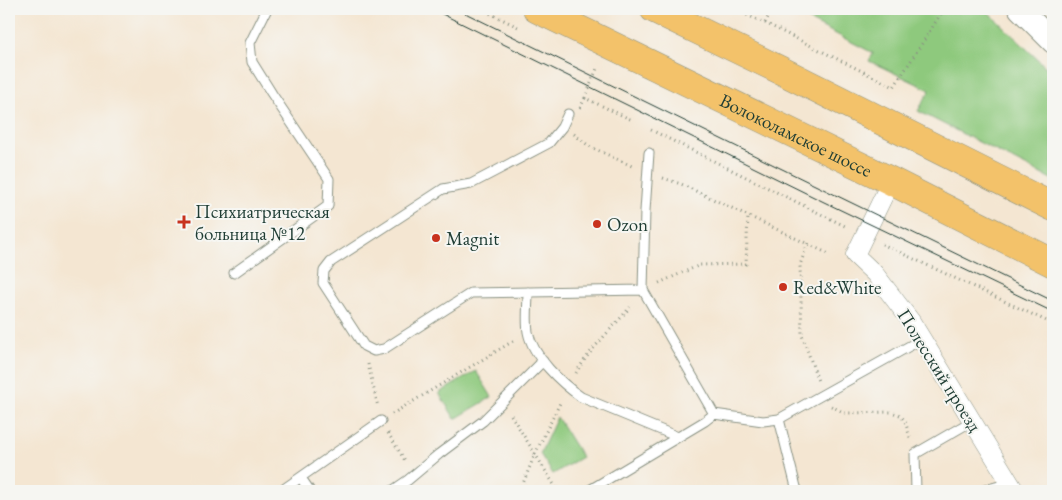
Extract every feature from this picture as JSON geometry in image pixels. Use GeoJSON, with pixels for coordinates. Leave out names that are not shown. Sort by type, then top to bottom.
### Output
{"type":"FeatureCollection","features":[{"type":"Feature","properties":{"kind":"main road","name":"Волоколамское шоссе"},"geometry":{"type":"LineString","coordinates":[[537,9],[891,181],[1053,263]]}},
{"type":"Feature","properties":{"kind":"main road"},"geometry":{"type":"LineString","coordinates":[[654,9],[1053,207]]}},
{"type":"Feature","properties":{"kind":"street"},"geometry":{"type":"LineString","coordinates":[[1020,9],[1053,42]]}},
{"type":"Feature","properties":{"kind":"street","name":"Полесский проезд"},"geometry":{"type":"LineString","coordinates":[[891,181],[855,255],[875,274],[911,321],[1012,487]]}},
{"type":"Feature","properties":{"kind":"lane"},"geometry":{"type":"LineString","coordinates":[[234,273],[328,206],[329,179],[252,62],[250,43],[267,9]]}},
{"type":"Feature","properties":{"kind":"lane"},"geometry":{"type":"LineString","coordinates":[[568,114],[562,127],[549,143],[471,184],[443,189],[330,262],[324,271],[323,283],[364,346],[374,351],[384,349],[471,294],[642,290]]}},
{"type":"Feature","properties":{"kind":"lane"},"geometry":{"type":"LineString","coordinates":[[649,154],[642,290],[714,414]]}},
{"type":"Feature","properties":{"kind":"lane"},"geometry":{"type":"LineString","coordinates":[[528,292],[528,332],[534,348],[567,388],[581,397],[678,437]]}},
{"type":"Feature","properties":{"kind":"lane"},"geometry":{"type":"LineString","coordinates":[[588,491],[714,414],[763,421],[779,419],[922,339]]}},
{"type":"Feature","properties":{"kind":"lane"},"geometry":{"type":"LineString","coordinates":[[392,491],[483,422],[543,361]]}},
{"type":"Feature","properties":{"kind":"lane"},"geometry":{"type":"LineString","coordinates":[[779,419],[798,491]]}},
{"type":"Feature","properties":{"kind":"lane"},"geometry":{"type":"LineString","coordinates":[[281,491],[381,421]]}},
{"type":"Feature","properties":{"kind":"lane"},"geometry":{"type":"LineString","coordinates":[[916,491],[915,454],[972,421]]}},
{"type":"Feature","properties":{"kind":"lane"},"geometry":{"type":"LineString","coordinates":[[301,478],[310,491]]}},
{"type":"Feature","properties":{"kind":"lane"},"geometry":{"type":"LineString","coordinates":[[981,491],[1012,487]]}},
{"type":"Feature","properties":{"kind":"path"},"geometry":{"type":"LineString","coordinates":[[733,9],[765,23],[894,88],[944,9]]}},
{"type":"Feature","properties":{"kind":"path"},"geometry":{"type":"LineString","coordinates":[[758,9],[769,15],[790,9]]}},
{"type":"Feature","properties":{"kind":"path"},"geometry":{"type":"LineString","coordinates":[[765,23],[769,15]]}},
{"type":"Feature","properties":{"kind":"path"},"geometry":{"type":"LineString","coordinates":[[585,98],[599,65]]}},
{"type":"Feature","properties":{"kind":"path"},"geometry":{"type":"LineString","coordinates":[[598,104],[632,120]]}},
{"type":"Feature","properties":{"kind":"path"},"geometry":{"type":"LineString","coordinates":[[569,130],[588,146],[647,173],[681,184],[829,254]]}},
{"type":"Feature","properties":{"kind":"path"},"geometry":{"type":"LineString","coordinates":[[651,130],[844,226]]}},
{"type":"Feature","properties":{"kind":"path"},"geometry":{"type":"LineString","coordinates":[[642,290],[700,265],[746,264],[748,216]]}},
{"type":"Feature","properties":{"kind":"path"},"geometry":{"type":"LineString","coordinates":[[808,244],[800,266],[802,335],[823,395],[830,405],[844,413],[891,412],[900,415],[905,421],[915,454]]}},
{"type":"Feature","properties":{"kind":"path"},"geometry":{"type":"LineString","coordinates":[[887,247],[1053,324]]}},
{"type":"Feature","properties":{"kind":"path"},"geometry":{"type":"LineString","coordinates":[[381,421],[528,332]]}},
{"type":"Feature","properties":{"kind":"path"},"geometry":{"type":"LineString","coordinates":[[502,402],[558,491]]}},
{"type":"Feature","properties":{"kind":"green space"},"geometry":{"type":"Polygon","coordinates":[[[787,9],[985,9],[1053,74],[1053,180],[918,111],[930,90],[869,61],[873,53],[787,9]]]}},
{"type":"Feature","properties":{"kind":"green space"},"geometry":{"type":"Polygon","coordinates":[[[476,371],[492,397],[455,419],[439,393],[476,371]]]}},
{"type":"Feature","properties":{"kind":"green space"},"geometry":{"type":"Polygon","coordinates":[[[557,417],[582,457],[553,474],[540,454],[557,417]]]}},
{"type":"Feature","properties":{"kind":"tram line"},"geometry":{"type":"LineString","coordinates":[[432,9],[824,202],[1053,312]]}},
{"type":"Feature","properties":{"kind":"tram line"},"geometry":{"type":"LineString","coordinates":[[457,9],[1053,301]]}},
{"type":"Feature","properties":{"kind":"place","name":"Психиатрическая больница №12"},"geometry":{"type":"Point","coordinates":[184,222]}},
{"type":"Feature","properties":{"kind":"place","name":"Ozon"},"geometry":{"type":"Point","coordinates":[597,224]}},
{"type":"Feature","properties":{"kind":"place","name":"Magnit"},"geometry":{"type":"Point","coordinates":[436,238]}},
{"type":"Feature","properties":{"kind":"place","name":"Red&White"},"geometry":{"type":"Point","coordinates":[783,287]}}]}
